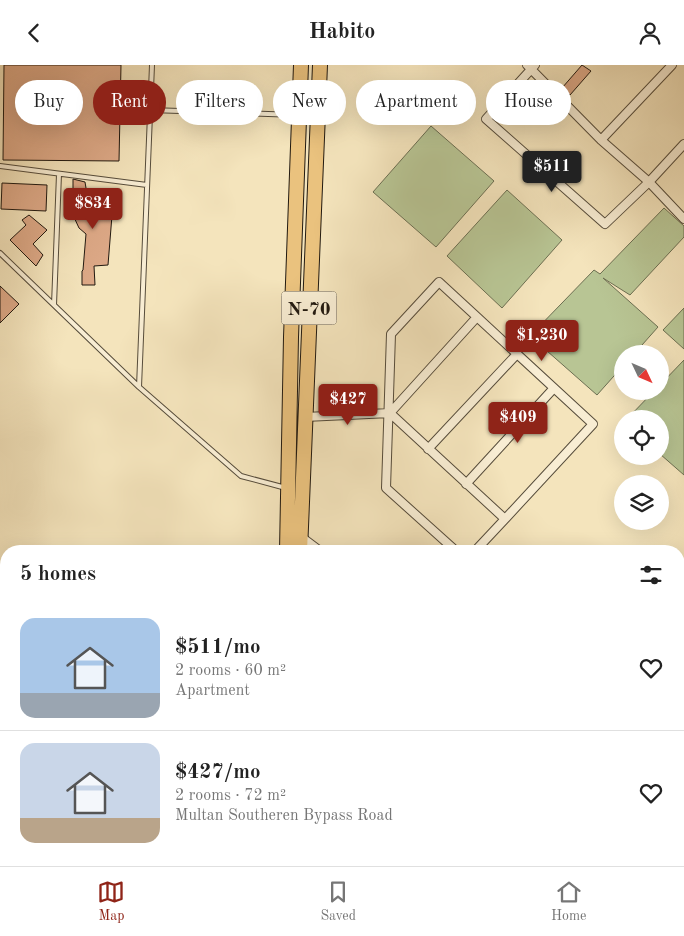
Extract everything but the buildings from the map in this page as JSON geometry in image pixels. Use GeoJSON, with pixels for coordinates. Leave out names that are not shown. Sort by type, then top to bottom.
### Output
{"type":"FeatureCollection","features":[{"type":"Feature","properties":{"kind":"highway","name":"N-70"},"geometry":{"type":"LineString","coordinates":[[300,80],[301,65]]}},
{"type":"Feature","properties":{"kind":"highway","name":"N-70"},"geometry":{"type":"LineString","coordinates":[[300,545],[320,65]]}},
{"type":"Feature","properties":{"kind":"highway","name":"N-70"},"geometry":{"type":"LineString","coordinates":[[287,545],[291,327],[299,125]]}},
{"type":"Feature","properties":{"kind":"street"},"geometry":{"type":"LineString","coordinates":[[600,140],[672,65]]}},
{"type":"Feature","properties":{"kind":"street"},"geometry":{"type":"LineString","coordinates":[[684,144],[649,182],[605,225],[486,119],[531,66],[600,140],[649,182],[684,219]]}},
{"type":"Feature","properties":{"kind":"street"},"geometry":{"type":"LineString","coordinates":[[449,545],[386,488],[390,413],[391,334],[439,282],[593,424],[481,545]]}},
{"type":"Feature","properties":{"kind":"street"},"geometry":{"type":"LineString","coordinates":[[305,417],[390,413],[477,317]]}},
{"type":"Feature","properties":{"kind":"street"},"geometry":{"type":"LineString","coordinates":[[428,449],[517,354]]}},
{"type":"Feature","properties":{"kind":"street"},"geometry":{"type":"LineString","coordinates":[[466,484],[554,388]]}},
{"type":"Feature","properties":{"kind":"street"},"geometry":{"type":"LineString","coordinates":[[390,413],[505,519]]}},
{"type":"Feature","properties":{"kind":"street"},"geometry":{"type":"LineString","coordinates":[[300,535],[312,545]]}},
{"type":"Feature","properties":{"kind":"lane"},"geometry":{"type":"LineString","coordinates":[[151,80],[152,65]]}},
{"type":"Feature","properties":{"kind":"lane"},"geometry":{"type":"LineString","coordinates":[[166,111],[273,114]]}},
{"type":"Feature","properties":{"kind":"lane"},"geometry":{"type":"LineString","coordinates":[[139,387],[149,125]]}},
{"type":"Feature","properties":{"kind":"lane"},"geometry":{"type":"LineString","coordinates":[[0,166],[147,185]]}},
{"type":"Feature","properties":{"kind":"lane"},"geometry":{"type":"LineString","coordinates":[[54,305],[60,174]]}},
{"type":"Feature","properties":{"kind":"lane"},"geometry":{"type":"LineString","coordinates":[[0,253],[139,387],[241,477],[288,488]]}},
{"type":"Feature","properties":{"kind":"green space"},"geometry":{"type":"Polygon","coordinates":[[[431,126],[494,181],[436,247],[373,192],[431,126]]]}},
{"type":"Feature","properties":{"kind":"green space"},"geometry":{"type":"Polygon","coordinates":[[[507,190],[562,240],[502,308],[447,256],[507,190]]]}},
{"type":"Feature","properties":{"kind":"green space"},"geometry":{"type":"Polygon","coordinates":[[[664,208],[684,226],[684,237],[630,295],[603,278],[658,327],[642,345],[614,345],[614,376],[597,395],[530,336],[594,270],[600,274],[664,208]]]}},
{"type":"Feature","properties":{"kind":"green space"},"geometry":{"type":"Polygon","coordinates":[[[684,308],[684,349],[663,330],[684,308]]]}},
{"type":"Feature","properties":{"kind":"green space"},"geometry":{"type":"Polygon","coordinates":[[[684,360],[684,475],[669,462],[669,410],[636,410],[645,400],[669,400],[669,376],[684,360]]]}}]}
